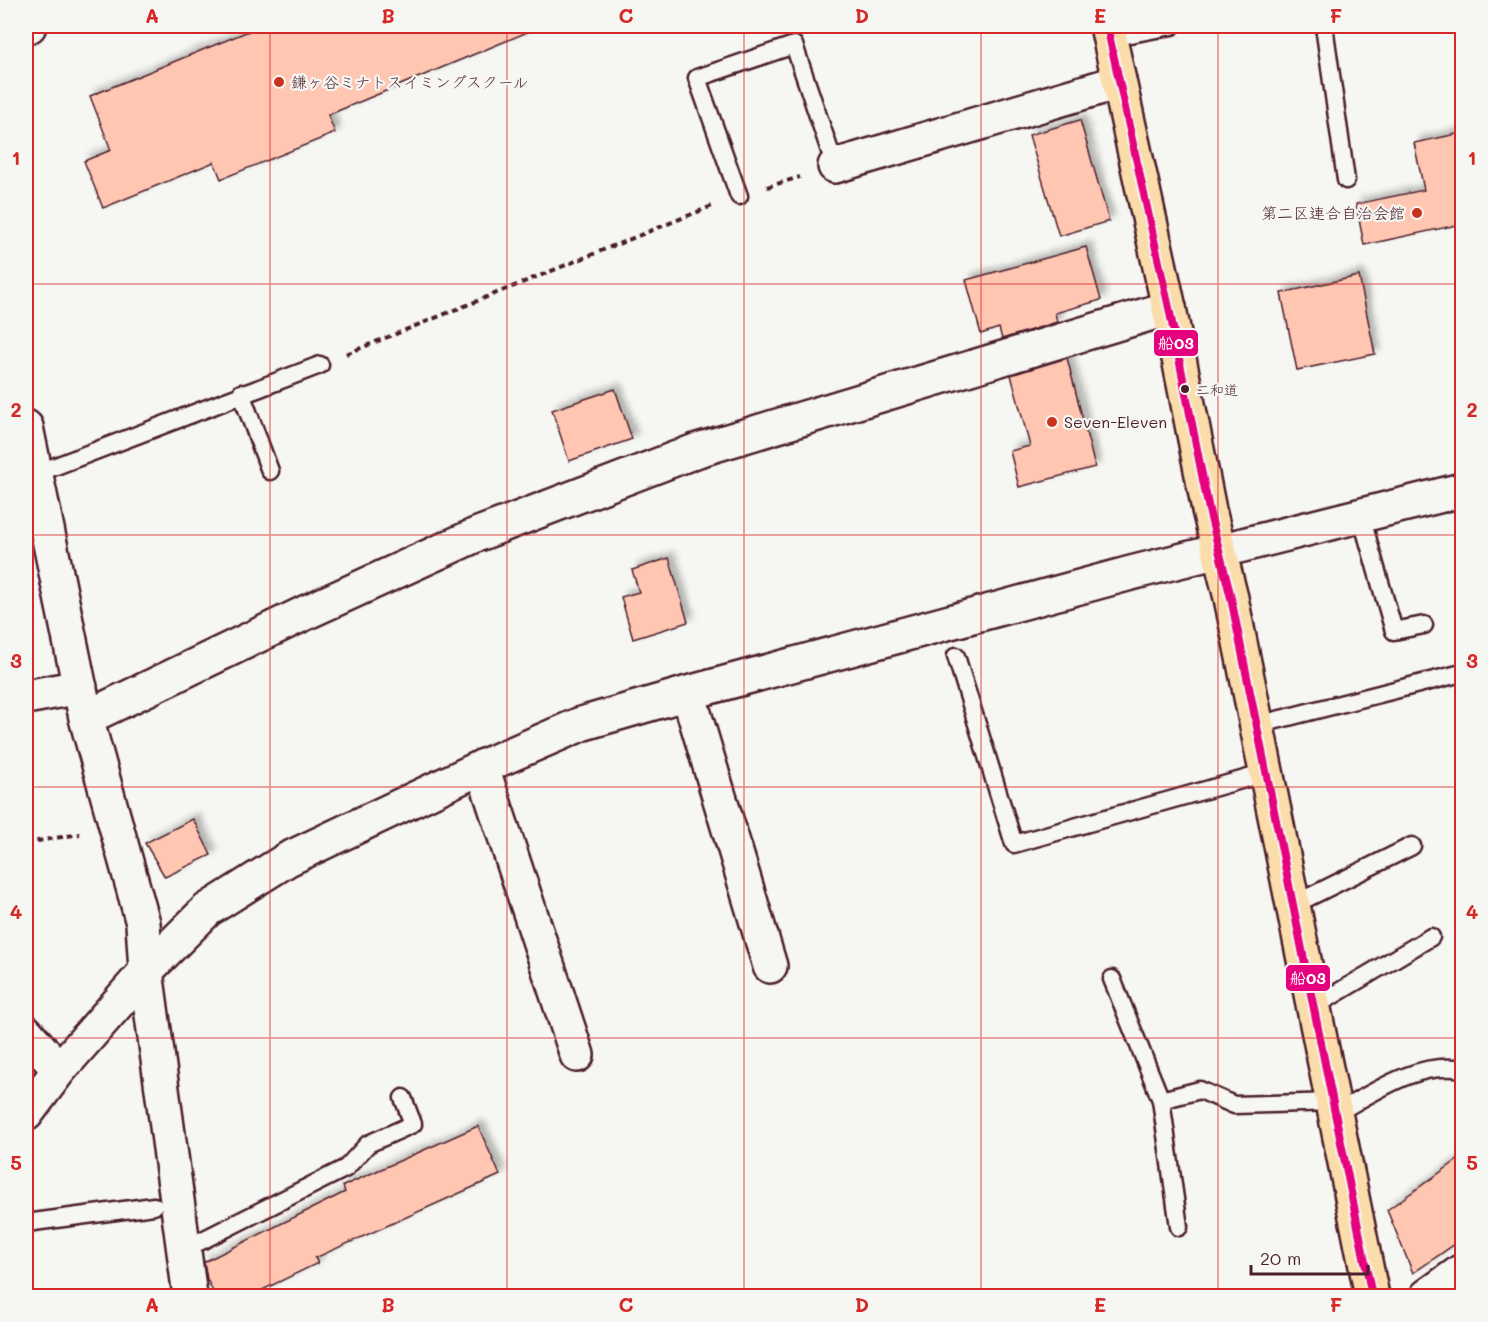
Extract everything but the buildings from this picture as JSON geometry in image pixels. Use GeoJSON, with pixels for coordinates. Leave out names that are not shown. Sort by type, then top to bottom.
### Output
{"type":"FeatureCollection","features":[{"type":"Feature","properties":{"kind":"main road"},"geometry":{"type":"LineString","coordinates":[[1109,32],[1257,726],[1372,1296]]}},
{"type":"Feature","properties":{"kind":"street"},"geometry":{"type":"LineString","coordinates":[[836,166],[1119,82]]}},
{"type":"Feature","properties":{"kind":"street"},"geometry":{"type":"LineString","coordinates":[[26,698],[83,703],[476,534],[698,450],[1169,308]]}},
{"type":"Feature","properties":{"kind":"street"},"geometry":{"type":"LineString","coordinates":[[26,427],[83,703],[143,923],[146,971],[190,1296]]}},
{"type":"Feature","properties":{"kind":"street"},"geometry":{"type":"LineString","coordinates":[[26,1114],[59,1070],[146,971],[207,910],[288,859],[482,766],[581,724],[688,693],[1219,551],[1462,490]]}},
{"type":"Feature","properties":{"kind":"street"},"geometry":{"type":"LineString","coordinates":[[688,693],[770,966]]}},
{"type":"Feature","properties":{"kind":"street"},"geometry":{"type":"LineString","coordinates":[[482,766],[577,1055]]}},
{"type":"Feature","properties":{"kind":"street"},"geometry":{"type":"LineString","coordinates":[[26,1032],[59,1070]]}},
{"type":"Feature","properties":{"kind":"street"},"geometry":{"type":"LineString","coordinates":[[1427,1296],[1462,1271]]}},
{"type":"Feature","properties":{"kind":"lane"},"geometry":{"type":"LineString","coordinates":[[1109,32],[1172,26]]}},
{"type":"Feature","properties":{"kind":"lane"},"geometry":{"type":"LineString","coordinates":[[1324,26],[1346,180]]}},
{"type":"Feature","properties":{"kind":"lane"},"geometry":{"type":"LineString","coordinates":[[739,196],[697,78],[794,45],[836,166]]}},
{"type":"Feature","properties":{"kind":"lane"},"geometry":{"type":"LineString","coordinates":[[35,474],[320,364]]}},
{"type":"Feature","properties":{"kind":"lane"},"geometry":{"type":"LineString","coordinates":[[241,393],[270,471]]}},
{"type":"Feature","properties":{"kind":"lane"},"geometry":{"type":"LineString","coordinates":[[1361,516],[1394,631],[1424,625]]}},
{"type":"Feature","properties":{"kind":"lane"},"geometry":{"type":"LineString","coordinates":[[956,656],[1014,844],[1266,773]]}},
{"type":"Feature","properties":{"kind":"lane"},"geometry":{"type":"LineString","coordinates":[[1257,726],[1462,673]]}},
{"type":"Feature","properties":{"kind":"lane"},"geometry":{"type":"LineString","coordinates":[[1293,905],[1412,846]]}},
{"type":"Feature","properties":{"kind":"lane"},"geometry":{"type":"LineString","coordinates":[[1315,1006],[1431,937]]}},
{"type":"Feature","properties":{"kind":"lane"},"geometry":{"type":"LineString","coordinates":[[1112,979],[1161,1100],[1179,1227]]}},
{"type":"Feature","properties":{"kind":"lane"},"geometry":{"type":"LineString","coordinates":[[1161,1100],[1200,1090],[1234,1106],[1335,1108],[1414,1073],[1446,1066],[1462,1069]]}},
{"type":"Feature","properties":{"kind":"lane"},"geometry":{"type":"LineString","coordinates":[[183,1250],[346,1168],[368,1144],[412,1124],[402,1098]]}},
{"type":"Feature","properties":{"kind":"lane"},"geometry":{"type":"LineString","coordinates":[[26,1223],[154,1206]]}},
{"type":"Feature","properties":{"kind":"path"},"geometry":{"type":"LineString","coordinates":[[320,364],[739,196],[836,166]]}},
{"type":"Feature","properties":{"kind":"path"},"geometry":{"type":"LineString","coordinates":[[26,843],[116,829]]}},
{"type":"Feature","properties":{"kind":"transit line","name":"船03"},"geometry":{"type":"LineString","coordinates":[[1107,26],[1169,308],[1209,510],[1231,598],[1372,1296]]}},
{"type":"Feature","properties":{"kind":"place","name":"鎌ヶ谷ミナトスイミングスクール"},"geometry":{"type":"Point","coordinates":[279,82]}},
{"type":"Feature","properties":{"kind":"place","name":"第二区連合自治会館"},"geometry":{"type":"Point","coordinates":[1417,213]}},
{"type":"Feature","properties":{"kind":"place","name":"二和道"},"geometry":{"type":"Point","coordinates":[1185,389]}},
{"type":"Feature","properties":{"kind":"place","name":"Seven-Eleven"},"geometry":{"type":"Point","coordinates":[1052,422]}}]}
